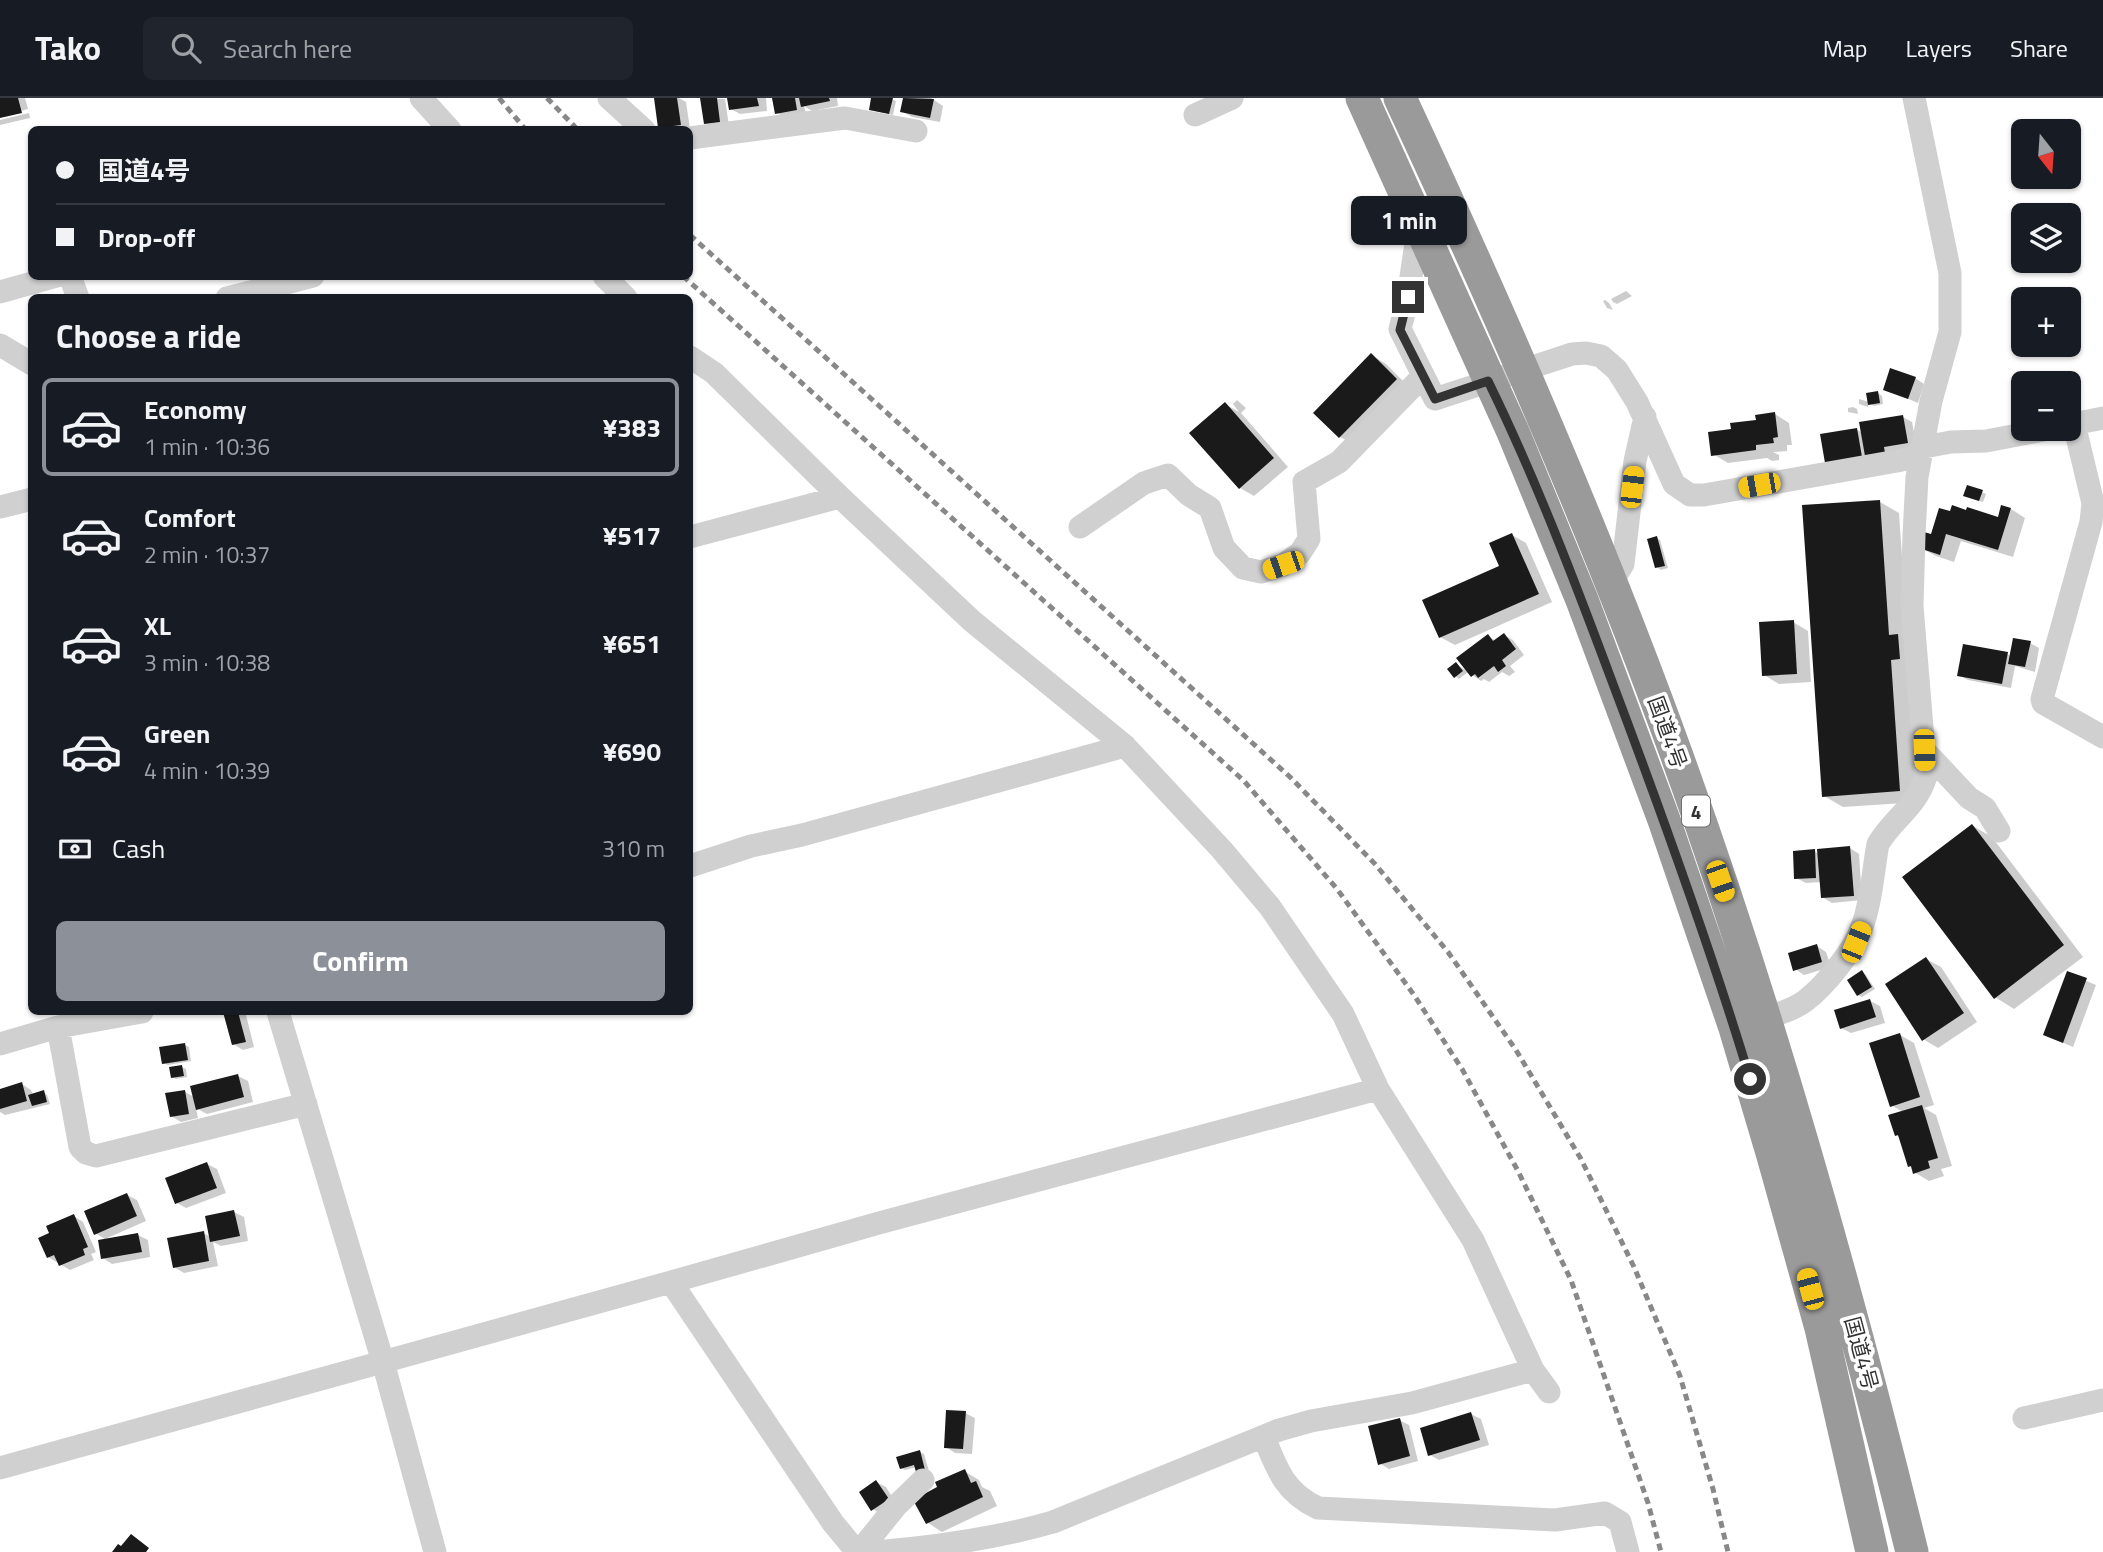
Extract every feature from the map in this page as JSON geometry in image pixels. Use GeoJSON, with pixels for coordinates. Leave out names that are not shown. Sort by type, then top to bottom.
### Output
{"type":"FeatureCollection","features":[{"type":"Feature","properties":{"kind":"highway","name":"国道4号"},"geometry":{"type":"LineString","coordinates":[[1362,98],[1513,432],[1582,600],[1664,820],[1731,1015],[1773,1156],[1821,1328],[1872,1552]]}},
{"type":"Feature","properties":{"kind":"highway","name":"国道4号"},"geometry":{"type":"LineString","coordinates":[[1400,98],[1545,419],[1677,757],[1765,1018],[1852,1318],[1912,1552]]}},
{"type":"Feature","properties":{"kind":"street"},"geometry":{"type":"LineString","coordinates":[[421,98],[446,126]]}},
{"type":"Feature","properties":{"kind":"street"},"geometry":{"type":"LineString","coordinates":[[609,98],[640,126]]}},
{"type":"Feature","properties":{"kind":"street"},"geometry":{"type":"LineString","coordinates":[[1195,115],[1232,98]]}},
{"type":"Feature","properties":{"kind":"street"},"geometry":{"type":"LineString","coordinates":[[1765,1018],[1785,1012],[1805,1001],[1856,942],[1864,921],[1878,844],[1884,833],[1920,793],[1926,776],[1912,606],[1917,477],[1931,401],[1950,332],[1950,272],[1914,98]]}},
{"type":"Feature","properties":{"kind":"street"},"geometry":{"type":"LineString","coordinates":[[693,137],[844,108],[916,131]]}},
{"type":"Feature","properties":{"kind":"street"},"geometry":{"type":"LineString","coordinates":[[1419,221],[1408,297],[1400,330],[1435,399],[1572,354],[1601,356],[1623,377],[1674,484],[1683,492],[1696,495],[1897,461],[1914,457],[1924,447],[2011,436]]}},
{"type":"Feature","properties":{"kind":"street"},"geometry":{"type":"LineString","coordinates":[[0,292],[43,280]]}},
{"type":"Feature","properties":{"kind":"street"},"geometry":{"type":"LineString","coordinates":[[243,294],[297,280]]}},
{"type":"Feature","properties":{"kind":"street"},"geometry":{"type":"LineString","coordinates":[[608,280],[622,294]]}},
{"type":"Feature","properties":{"kind":"street"},"geometry":{"type":"LineString","coordinates":[[0,345],[28,360]]}},
{"type":"Feature","properties":{"kind":"street"},"geometry":{"type":"LineString","coordinates":[[693,359],[714,373],[972,621],[1125,746],[1222,850],[1270,907],[1343,1014],[1378,1089],[1473,1240],[1533,1370],[1549,1392]]}},
{"type":"Feature","properties":{"kind":"street"},"geometry":{"type":"LineString","coordinates":[[1080,527],[1144,483],[1168,475],[1189,495],[1210,508],[1224,548],[1243,568],[1261,572],[1283,565],[1300,554],[1309,539],[1304,482],[1339,462],[1423,376]]}},
{"type":"Feature","properties":{"kind":"street"},"geometry":{"type":"LineString","coordinates":[[1611,583],[1623,564],[1635,461],[1644,417]]}},
{"type":"Feature","properties":{"kind":"street"},"geometry":{"type":"LineString","coordinates":[[2081,422],[2103,418]]}},
{"type":"Feature","properties":{"kind":"street"},"geometry":{"type":"LineString","coordinates":[[2076,441],[2093,503],[2091,522],[2042,699],[2043,703],[2103,737]]}},
{"type":"Feature","properties":{"kind":"street"},"geometry":{"type":"LineString","coordinates":[[693,536],[840,497]]}},
{"type":"Feature","properties":{"kind":"street"},"geometry":{"type":"LineString","coordinates":[[0,507],[28,500]]}},
{"type":"Feature","properties":{"kind":"street"},"geometry":{"type":"LineString","coordinates":[[693,865],[751,846],[802,835],[1125,746]]}},
{"type":"Feature","properties":{"kind":"street"},"geometry":{"type":"LineString","coordinates":[[1924,750],[1969,798],[1985,808],[1999,831]]}},
{"type":"Feature","properties":{"kind":"street"},"geometry":{"type":"LineString","coordinates":[[0,1044],[58,1027],[125,1015]]}},
{"type":"Feature","properties":{"kind":"street"},"geometry":{"type":"LineString","coordinates":[[279,1015],[383,1362],[435,1552]]}},
{"type":"Feature","properties":{"kind":"street"},"geometry":{"type":"LineString","coordinates":[[58,1027],[80,1147],[91,1155],[96,1156],[306,1104]]}},
{"type":"Feature","properties":{"kind":"street"},"geometry":{"type":"LineString","coordinates":[[0,1468],[879,1223],[1378,1089]]}},
{"type":"Feature","properties":{"kind":"street"},"geometry":{"type":"LineString","coordinates":[[671,1282],[834,1523],[858,1552],[923,1480]]}},
{"type":"Feature","properties":{"kind":"street"},"geometry":{"type":"LineString","coordinates":[[874,1552],[935,1546],[1042,1525],[1279,1430],[1311,1421],[1412,1403],[1533,1370]]}},
{"type":"Feature","properties":{"kind":"street"},"geometry":{"type":"LineString","coordinates":[[2024,1418],[2103,1400]]}},
{"type":"Feature","properties":{"kind":"street"},"geometry":{"type":"LineString","coordinates":[[1264,1437],[1286,1486],[1304,1502],[1318,1508],[1555,1520],[1605,1513],[1620,1522],[1628,1552]]}},
{"type":"Feature","properties":{"kind":"building"},"geometry":{"type":"Polygon","coordinates":[[[0,98],[18,98],[22,113],[0,118],[0,98]]]}},
{"type":"Feature","properties":{"kind":"building"},"geometry":{"type":"Polygon","coordinates":[[[654,98],[677,98],[681,125],[658,126],[654,98]]]}},
{"type":"Feature","properties":{"kind":"building"},"geometry":{"type":"Polygon","coordinates":[[[700,98],[717,98],[720,122],[704,124],[700,98]]]}},
{"type":"Feature","properties":{"kind":"building"},"geometry":{"type":"Polygon","coordinates":[[[727,98],[757,98],[759,106],[729,110],[727,98]]]}},
{"type":"Feature","properties":{"kind":"building"},"geometry":{"type":"Polygon","coordinates":[[[772,98],[795,98],[797,110],[775,114],[772,98]]]}},
{"type":"Feature","properties":{"kind":"building"},"geometry":{"type":"Polygon","coordinates":[[[799,98],[829,98],[830,101],[801,107],[799,98]]]}},
{"type":"Feature","properties":{"kind":"building"},"geometry":{"type":"Polygon","coordinates":[[[871,98],[893,98],[889,114],[869,110],[871,98]]]}},
{"type":"Feature","properties":{"kind":"building"},"geometry":{"type":"Polygon","coordinates":[[[903,98],[934,99],[930,118],[900,112],[903,98]]]}},
{"type":"Feature","properties":{"kind":"building"},"geometry":{"type":"Polygon","coordinates":[[[1371,353],[1397,379],[1339,438],[1313,413],[1371,353]]]}},
{"type":"Feature","properties":{"kind":"building"},"geometry":{"type":"Polygon","coordinates":[[[1890,368],[1916,377],[1908,399],[1883,390],[1890,368]]]}},
{"type":"Feature","properties":{"kind":"building"},"geometry":{"type":"Polygon","coordinates":[[[1878,391],[1880,403],[1868,405],[1866,393],[1878,391]]]}},
{"type":"Feature","properties":{"kind":"building"},"geometry":{"type":"Polygon","coordinates":[[[1225,402],[1274,458],[1239,489],[1189,433],[1225,402]]]}},
{"type":"Feature","properties":{"kind":"building"},"geometry":{"type":"Polygon","coordinates":[[[1775,412],[1778,437],[1773,438],[1774,443],[1756,445],[1756,450],[1711,456],[1708,432],[1731,429],[1730,423],[1756,420],[1755,415],[1775,412]]]}},
{"type":"Feature","properties":{"kind":"building"},"geometry":{"type":"Polygon","coordinates":[[[1903,415],[1908,443],[1884,447],[1885,453],[1865,456],[1859,422],[1903,415]]]}},
{"type":"Feature","properties":{"kind":"building"},"geometry":{"type":"Polygon","coordinates":[[[1857,428],[1862,457],[1825,463],[1820,434],[1857,428]]]}},
{"type":"Feature","properties":{"kind":"building"},"geometry":{"type":"Polygon","coordinates":[[[1967,485],[1983,490],[1979,501],[1963,496],[1967,485]]]}},
{"type":"Feature","properties":{"kind":"building"},"geometry":{"type":"Polygon","coordinates":[[[1880,500],[1889,635],[1898,634],[1900,659],[1891,660],[1900,791],[1822,797],[1802,505],[1880,500]]]}},
{"type":"Feature","properties":{"kind":"building"},"geometry":{"type":"Polygon","coordinates":[[[1952,505],[1998,517],[2001,505],[2011,508],[1998,550],[1946,534],[1940,555],[1919,548],[1924,532],[1931,534],[1939,508],[1950,511],[1952,505]]]}},
{"type":"Feature","properties":{"kind":"building"},"geometry":{"type":"Polygon","coordinates":[[[1512,533],[1539,594],[1439,638],[1422,600],[1499,566],[1489,543],[1512,533]]]}},
{"type":"Feature","properties":{"kind":"building"},"geometry":{"type":"Polygon","coordinates":[[[1657,536],[1665,566],[1655,568],[1647,539],[1657,536]]]}},
{"type":"Feature","properties":{"kind":"building"},"geometry":{"type":"Polygon","coordinates":[[[1794,620],[1797,674],[1762,676],[1759,622],[1794,620]]]}},
{"type":"Feature","properties":{"kind":"building"},"geometry":{"type":"Polygon","coordinates":[[[1504,633],[1516,649],[1502,660],[1506,666],[1498,672],[1494,666],[1478,678],[1475,674],[1471,677],[1456,658],[1488,634],[1493,641],[1504,633]]]}},
{"type":"Feature","properties":{"kind":"building"},"geometry":{"type":"Polygon","coordinates":[[[2013,638],[2031,641],[2025,667],[2008,664],[2013,638]]]}},
{"type":"Feature","properties":{"kind":"building"},"geometry":{"type":"Polygon","coordinates":[[[1963,644],[2008,652],[2002,684],[1957,676],[1963,644]]]}},
{"type":"Feature","properties":{"kind":"building"},"geometry":{"type":"Polygon","coordinates":[[[1456,662],[1463,671],[1454,678],[1447,669],[1456,662]]]}},
{"type":"Feature","properties":{"kind":"building"},"geometry":{"type":"Polygon","coordinates":[[[1972,824],[2064,945],[1994,999],[1902,877],[1972,824]]]}},
{"type":"Feature","properties":{"kind":"building"},"geometry":{"type":"Polygon","coordinates":[[[1850,846],[1854,896],[1821,898],[1817,849],[1850,846]]]}},
{"type":"Feature","properties":{"kind":"building"},"geometry":{"type":"Polygon","coordinates":[[[1815,849],[1816,878],[1794,879],[1793,851],[1815,849]]]}},
{"type":"Feature","properties":{"kind":"building"},"geometry":{"type":"Polygon","coordinates":[[[1817,944],[1822,962],[1793,971],[1788,953],[1817,944]]]}},
{"type":"Feature","properties":{"kind":"building"},"geometry":{"type":"Polygon","coordinates":[[[1926,957],[1964,1013],[1922,1041],[1885,984],[1926,957]]]}},
{"type":"Feature","properties":{"kind":"building"},"geometry":{"type":"Polygon","coordinates":[[[1862,970],[1872,987],[1857,996],[1847,980],[1862,970]]]}},
{"type":"Feature","properties":{"kind":"building"},"geometry":{"type":"Polygon","coordinates":[[[2067,971],[2087,978],[2063,1043],[2043,1035],[2067,971]]]}},
{"type":"Feature","properties":{"kind":"building"},"geometry":{"type":"Polygon","coordinates":[[[1870,999],[1876,1017],[1840,1029],[1834,1010],[1870,999]]]}},
{"type":"Feature","properties":{"kind":"building"},"geometry":{"type":"Polygon","coordinates":[[[224,1015],[239,1015],[246,1042],[232,1045],[224,1015]]]}},
{"type":"Feature","properties":{"kind":"building"},"geometry":{"type":"Polygon","coordinates":[[[1900,1033],[1920,1097],[1890,1107],[1869,1043],[1900,1033]]]}},
{"type":"Feature","properties":{"kind":"building"},"geometry":{"type":"Polygon","coordinates":[[[185,1043],[188,1060],[162,1064],[159,1047],[185,1043]]]}},
{"type":"Feature","properties":{"kind":"building"},"geometry":{"type":"Polygon","coordinates":[[[182,1065],[184,1076],[171,1078],[169,1067],[182,1065]]]}},
{"type":"Feature","properties":{"kind":"building"},"geometry":{"type":"Polygon","coordinates":[[[238,1074],[244,1097],[196,1110],[190,1086],[238,1074]]]}},
{"type":"Feature","properties":{"kind":"building"},"geometry":{"type":"Polygon","coordinates":[[[22,1082],[27,1101],[0,1109],[0,1089],[22,1082]]]}},
{"type":"Feature","properties":{"kind":"building"},"geometry":{"type":"Polygon","coordinates":[[[44,1090],[47,1102],[32,1106],[28,1095],[44,1090]]]}},
{"type":"Feature","properties":{"kind":"building"},"geometry":{"type":"Polygon","coordinates":[[[185,1090],[189,1114],[170,1117],[165,1093],[185,1090]]]}},
{"type":"Feature","properties":{"kind":"building"},"geometry":{"type":"Polygon","coordinates":[[[1922,1105],[1938,1158],[1928,1161],[1930,1168],[1913,1174],[1888,1115],[1922,1105]]]}},
{"type":"Feature","properties":{"kind":"building"},"geometry":{"type":"Polygon","coordinates":[[[207,1162],[217,1188],[175,1204],[165,1178],[207,1162]]]}},
{"type":"Feature","properties":{"kind":"building"},"geometry":{"type":"Polygon","coordinates":[[[127,1193],[137,1216],[94,1235],[84,1211],[127,1193]]]}},
{"type":"Feature","properties":{"kind":"building"},"geometry":{"type":"Polygon","coordinates":[[[234,1210],[240,1236],[210,1242],[205,1216],[234,1210]]]}},
{"type":"Feature","properties":{"kind":"building"},"geometry":{"type":"Polygon","coordinates":[[[74,1214],[88,1247],[83,1249],[85,1255],[59,1266],[54,1255],[47,1258],[38,1238],[49,1233],[46,1226],[74,1214]]]}},
{"type":"Feature","properties":{"kind":"building"},"geometry":{"type":"Polygon","coordinates":[[[204,1231],[209,1261],[173,1268],[167,1238],[204,1231]]]}},
{"type":"Feature","properties":{"kind":"building"},"geometry":{"type":"Polygon","coordinates":[[[138,1233],[142,1252],[101,1259],[98,1240],[138,1233]]]}},
{"type":"Feature","properties":{"kind":"building"},"geometry":{"type":"Polygon","coordinates":[[[946,1410],[966,1411],[963,1449],[944,1448],[946,1410]]]}},
{"type":"Feature","properties":{"kind":"building"},"geometry":{"type":"Polygon","coordinates":[[[1471,1412],[1480,1440],[1428,1456],[1420,1428],[1471,1412]]]}},
{"type":"Feature","properties":{"kind":"building"},"geometry":{"type":"Polygon","coordinates":[[[1400,1418],[1410,1456],[1378,1465],[1368,1426],[1400,1418]]]}},
{"type":"Feature","properties":{"kind":"building"},"geometry":{"type":"Polygon","coordinates":[[[920,1450],[925,1470],[916,1472],[914,1465],[900,1469],[896,1457],[920,1450]]]}},
{"type":"Feature","properties":{"kind":"building"},"geometry":{"type":"Polygon","coordinates":[[[965,1469],[971,1483],[976,1481],[983,1497],[926,1524],[913,1500],[937,1487],[935,1482],[965,1469]]]}},
{"type":"Feature","properties":{"kind":"building"},"geometry":{"type":"Polygon","coordinates":[[[876,1480],[889,1499],[871,1511],[859,1492],[876,1480]]]}},
{"type":"Feature","properties":{"kind":"building"},"geometry":{"type":"Polygon","coordinates":[[[131,1534],[149,1548],[146,1552],[112,1552],[118,1544],[121,1546],[131,1534]]]}},
{"type":"Feature","properties":{"kind":"railway"},"geometry":{"type":"LineString","coordinates":[[499,98],[523,126]]}},
{"type":"Feature","properties":{"kind":"railway"},"geometry":{"type":"LineString","coordinates":[[547,98],[574,126]]}},
{"type":"Feature","properties":{"kind":"railway"},"geometry":{"type":"LineString","coordinates":[[693,238],[1290,777],[1375,864],[1448,952],[1516,1050],[1581,1159],[1634,1267],[1680,1376],[1713,1489],[1728,1552]]}},
{"type":"Feature","properties":{"kind":"railway"},"geometry":{"type":"LineString","coordinates":[[687,280],[1244,781],[1337,889],[1414,995],[1462,1069],[1518,1171],[1571,1280],[1648,1503],[1661,1552]]}},
{"type":"Feature","properties":{"kind":"route"},"geometry":{"type":"LineString","coordinates":[[1408,297],[1400,330],[1435,399],[1488,381],[1513,432],[1582,600],[1664,820],[1750,1079]]}}]}
